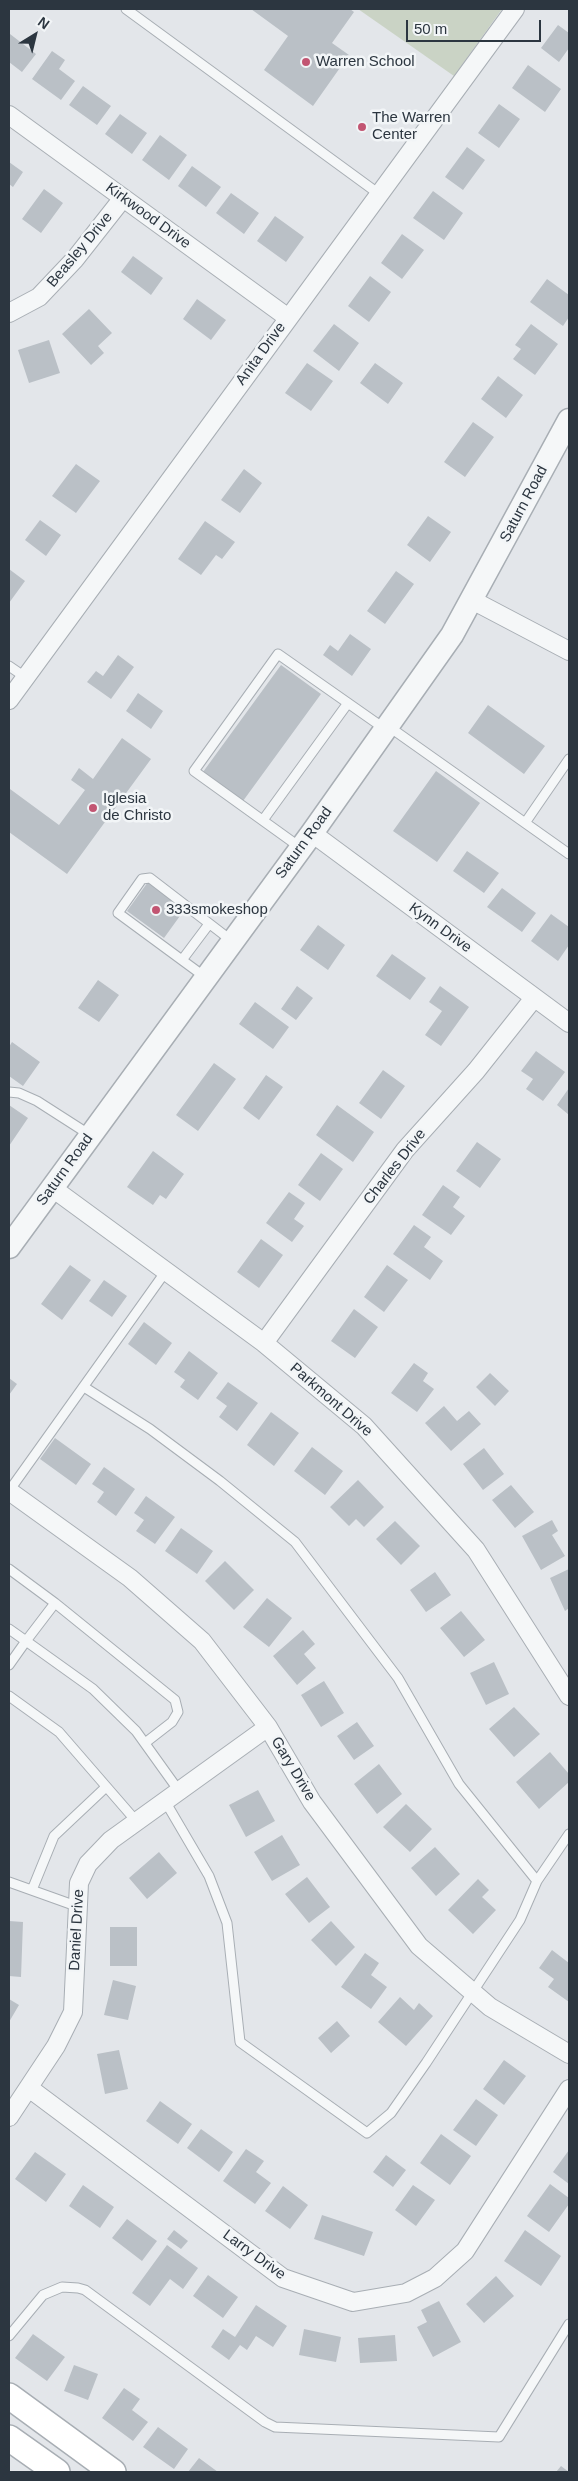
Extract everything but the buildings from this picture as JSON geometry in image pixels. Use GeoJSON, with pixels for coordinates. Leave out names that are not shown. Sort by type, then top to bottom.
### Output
{"type":"FeatureCollection","features":[{"type":"Feature","properties":{"kind":"main road"},"geometry":{"type":"LineString","coordinates":[[9,2396],[113,2472]]}},
{"type":"Feature","properties":{"kind":"main road"},"geometry":{"type":"LineString","coordinates":[[9,2438],[57,2472]]}},
{"type":"Feature","properties":{"kind":"street","name":"Anita Drive"},"geometry":{"type":"LineString","coordinates":[[9,700],[515,9]]}},
{"type":"Feature","properties":{"kind":"street","name":"Kirkwood Drive"},"geometry":{"type":"LineString","coordinates":[[9,115],[287,318]]}},
{"type":"Feature","properties":{"kind":"street","name":"Beasley Drive"},"geometry":{"type":"LineString","coordinates":[[9,312],[39,298],[75,259],[123,198]]}},
{"type":"Feature","properties":{"kind":"street","name":"Saturn Road"},"geometry":{"type":"LineString","coordinates":[[9,1247],[306,840],[452,635],[569,420]]}},
{"type":"Feature","properties":{"kind":"street"},"geometry":{"type":"LineString","coordinates":[[472,600],[569,651]]}},
{"type":"Feature","properties":{"kind":"street","name":"Kynn Drive"},"geometry":{"type":"LineString","coordinates":[[306,840],[569,1023]]}},
{"type":"Feature","properties":{"kind":"street","name":"Charles Drive"},"geometry":{"type":"LineString","coordinates":[[264,1343],[405,1150],[476,1071],[534,998]]}},
{"type":"Feature","properties":{"kind":"street","name":"Parkmont Drive"},"geometry":{"type":"LineString","coordinates":[[51,1187],[264,1343],[364,1426],[476,1550],[569,1696]]}},
{"type":"Feature","properties":{"kind":"street","name":"Gary Drive"},"geometry":{"type":"LineString","coordinates":[[9,1491],[130,1578],[202,1641],[268,1727],[312,1802],[418,1946],[490,2007],[569,2054]]}},
{"type":"Feature","properties":{"kind":"street","name":"Daniel Drive"},"geometry":{"type":"LineString","coordinates":[[9,2117],[56,2046],[73,2012],[76,1906],[79,1884],[88,1864],[111,1840],[268,1727]]}},
{"type":"Feature","properties":{"kind":"street","name":"Larry Drive"},"geometry":{"type":"LineString","coordinates":[[29,2088],[283,2278],[353,2302],[406,2293],[435,2278],[465,2251],[569,2089]]}},
{"type":"Feature","properties":{"kind":"lane"},"geometry":{"type":"LineString","coordinates":[[126,9],[379,194]]}},
{"type":"Feature","properties":{"kind":"lane"},"geometry":{"type":"LineString","coordinates":[[306,840],[263,820],[194,771],[278,654],[569,854]]}},
{"type":"Feature","properties":{"kind":"lane"},"geometry":{"type":"LineString","coordinates":[[9,666],[25,677]]}},
{"type":"Feature","properties":{"kind":"lane"},"geometry":{"type":"LineString","coordinates":[[263,820],[348,703]]}},
{"type":"Feature","properties":{"kind":"lane"},"geometry":{"type":"LineString","coordinates":[[525,822],[569,759]]}},
{"type":"Feature","properties":{"kind":"lane"},"geometry":{"type":"LineString","coordinates":[[206,977],[118,913],[142,879],[150,878],[232,941]]}},
{"type":"Feature","properties":{"kind":"lane"},"geometry":{"type":"LineString","coordinates":[[182,960],[209,924]]}},
{"type":"Feature","properties":{"kind":"lane"},"geometry":{"type":"LineString","coordinates":[[9,1092],[20,1093],[37,1101],[90,1135]]}},
{"type":"Feature","properties":{"kind":"lane"},"geometry":{"type":"LineString","coordinates":[[9,1491],[166,1271]]}},
{"type":"Feature","properties":{"kind":"lane"},"geometry":{"type":"LineString","coordinates":[[84,1387],[150,1429],[220,1481],[295,1542],[398,1678],[459,1784],[537,1881]]}},
{"type":"Feature","properties":{"kind":"lane"},"geometry":{"type":"LineString","coordinates":[[9,1569],[55,1603],[175,1700],[178,1712],[172,1722],[145,1743]]}},
{"type":"Feature","properties":{"kind":"lane"},"geometry":{"type":"LineString","coordinates":[[9,1665],[55,1603]]}},
{"type":"Feature","properties":{"kind":"lane"},"geometry":{"type":"LineString","coordinates":[[9,1629],[93,1689],[136,1731],[145,1743],[210,1876],[227,1923],[240,2042],[368,2133],[391,2113],[473,1993],[520,1920],[537,1881],[569,1834]]}},
{"type":"Feature","properties":{"kind":"lane"},"geometry":{"type":"LineString","coordinates":[[9,1696],[58,1732],[137,1822]]}},
{"type":"Feature","properties":{"kind":"lane"},"geometry":{"type":"LineString","coordinates":[[32,1890],[54,1836],[106,1787]]}},
{"type":"Feature","properties":{"kind":"lane"},"geometry":{"type":"LineString","coordinates":[[9,1882],[76,1906]]}},
{"type":"Feature","properties":{"kind":"lane"},"geometry":{"type":"LineString","coordinates":[[9,2336],[43,2295],[62,2287],[78,2288],[85,2290],[249,2411],[274,2427],[500,2437],[569,2324]]}},
{"type":"Feature","properties":{"kind":"green space"},"geometry":{"type":"Polygon","coordinates":[[[358,9],[502,9],[454,76],[358,9]]]}},
{"type":"Feature","properties":{"kind":"place","name":"Warren School"},"geometry":{"type":"Point","coordinates":[306,62]}},
{"type":"Feature","properties":{"kind":"place","name":"The Warren Center"},"geometry":{"type":"Point","coordinates":[362,127]}},
{"type":"Feature","properties":{"kind":"place","name":"Iglesia de Christo"},"geometry":{"type":"Point","coordinates":[93,808]}},
{"type":"Feature","properties":{"kind":"place","name":"333smokeshop"},"geometry":{"type":"Point","coordinates":[156,910]}}]}
